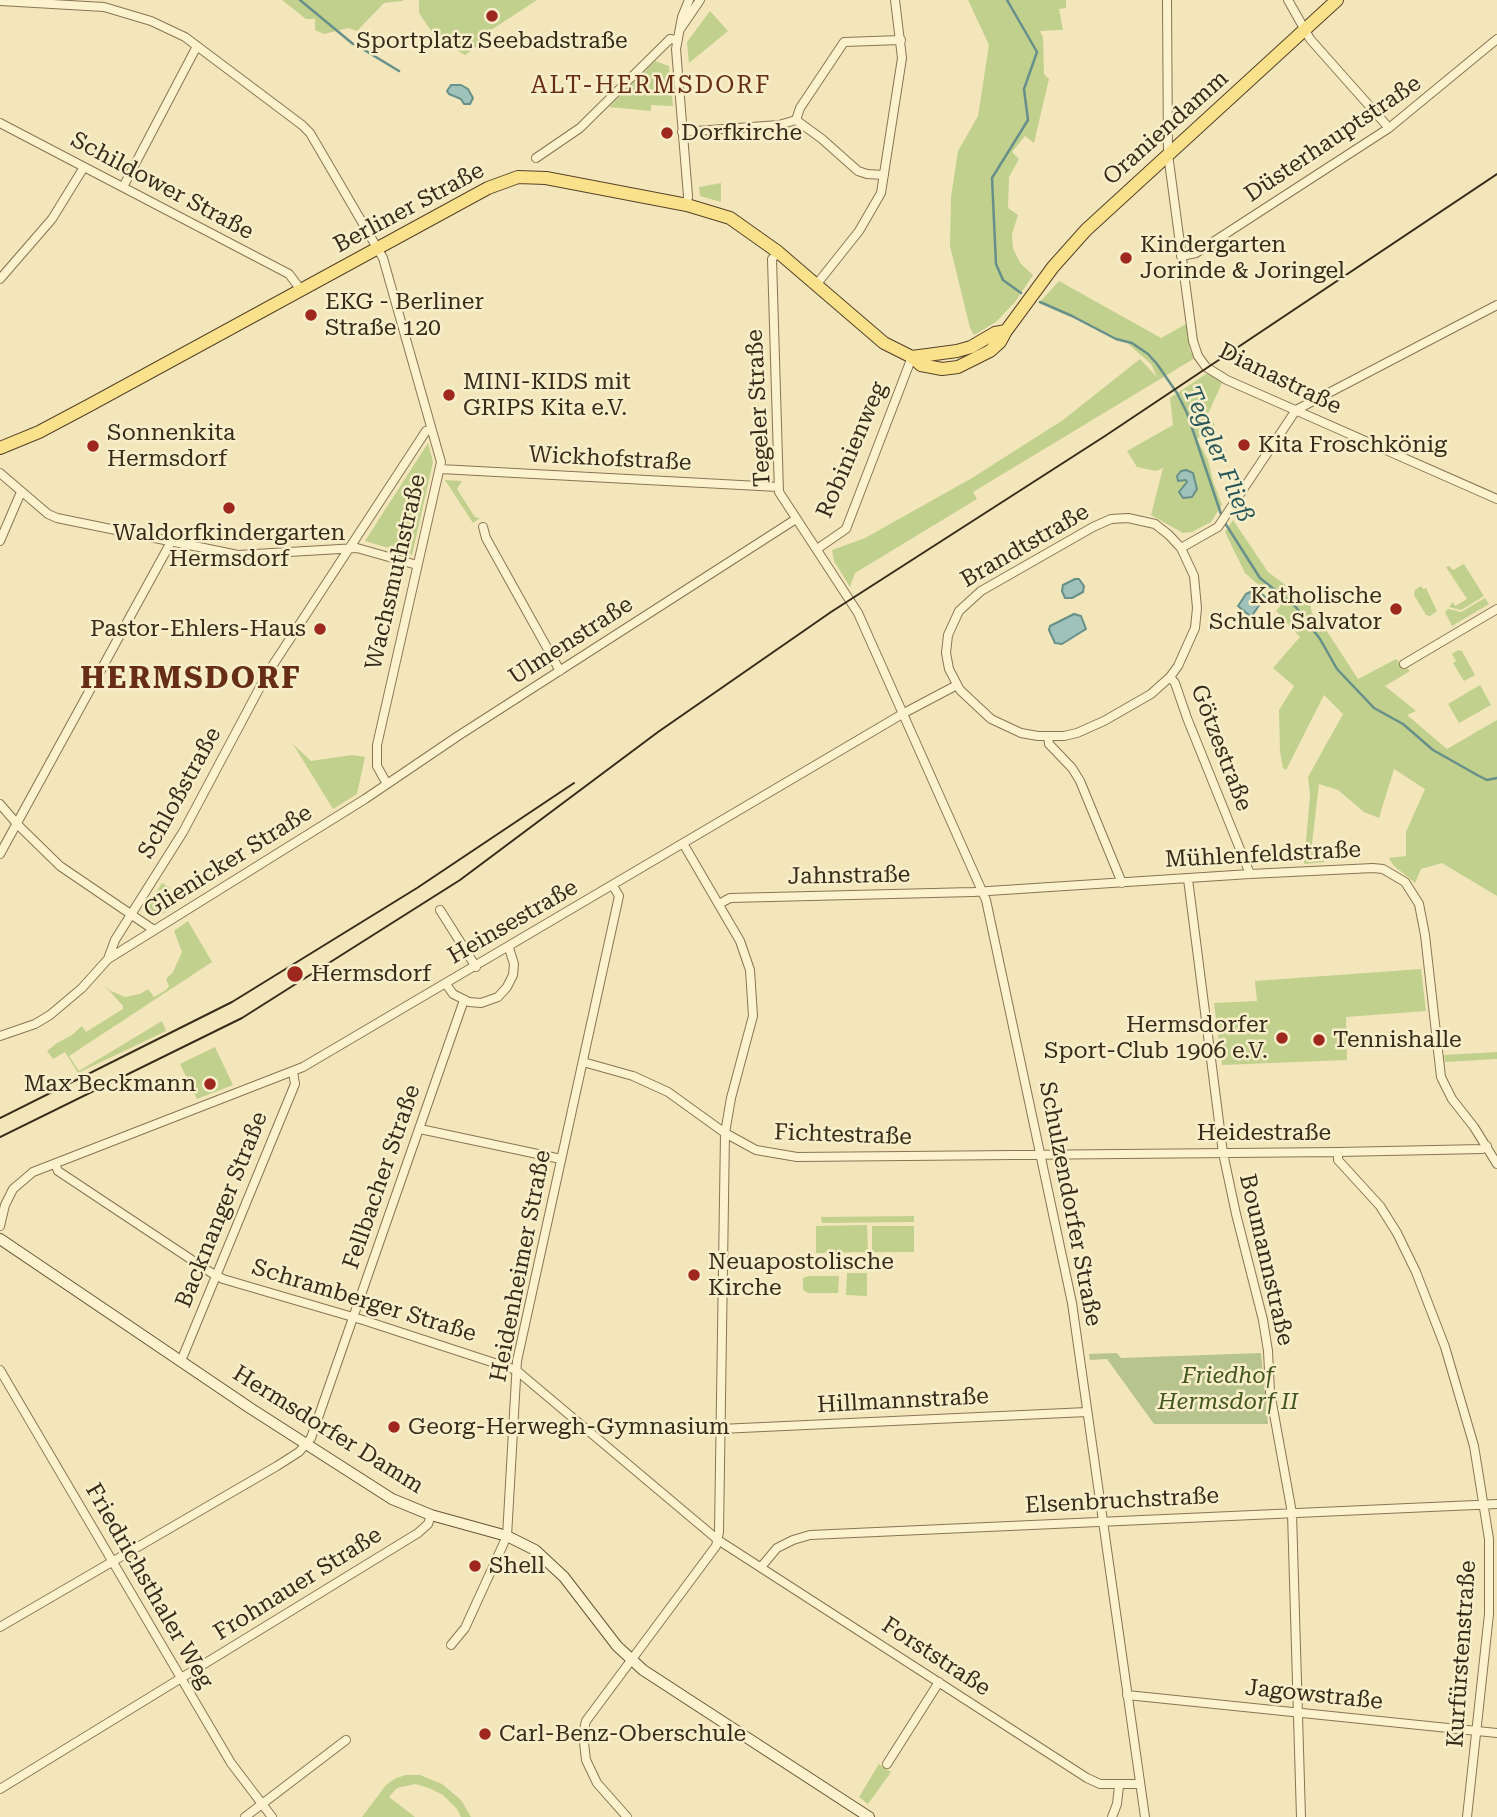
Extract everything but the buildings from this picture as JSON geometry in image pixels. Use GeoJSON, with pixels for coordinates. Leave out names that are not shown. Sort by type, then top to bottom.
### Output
{"type":"FeatureCollection","features":[{"type":"Feature","properties":{"kind":"main road","name":"Oraniendamm"},"geometry":{"type":"LineString","coordinates":[[912,357],[957,351],[971,347],[995,333],[1006,331],[1060,258],[1086,230],[1337,0]]}},
{"type":"Feature","properties":{"kind":"main road","name":"Berliner Straße"},"geometry":{"type":"LineString","coordinates":[[0,448],[88,406],[496,184],[518,177],[546,178],[687,205],[730,218],[778,252],[884,343],[912,357]]}},
{"type":"Feature","properties":{"kind":"main road","name":"Hermsdorfer Damm"},"geometry":{"type":"LineString","coordinates":[[0,1239],[181,1362],[391,1499],[431,1515],[507,1536],[534,1550],[551,1564],[575,1591],[631,1660],[855,1813],[869,1817]]}},
{"type":"Feature","properties":{"kind":"street"},"geometry":{"type":"LineString","coordinates":[[687,205],[676,40],[689,0]]}},
{"type":"Feature","properties":{"kind":"street"},"geometry":{"type":"LineString","coordinates":[[679,30],[700,0]]}},
{"type":"Feature","properties":{"kind":"street"},"geometry":{"type":"LineString","coordinates":[[816,285],[871,214],[881,193],[901,68],[901,40],[895,0]]}},
{"type":"Feature","properties":{"kind":"street","name":"Dianastraße"},"geometry":{"type":"LineString","coordinates":[[1167,0],[1168,154],[1193,341],[1198,356],[1206,368],[1227,380],[1497,499]]}},
{"type":"Feature","properties":{"kind":"street"},"geometry":{"type":"LineString","coordinates":[[1288,0],[1304,30],[1389,128]]}},
{"type":"Feature","properties":{"kind":"street","name":"Wachsmuthstraße"},"geometry":{"type":"LineString","coordinates":[[0,1],[120,10],[171,29],[197,46],[310,133],[386,265],[441,462],[377,746],[377,765],[387,784]]}},
{"type":"Feature","properties":{"kind":"street"},"geometry":{"type":"LineString","coordinates":[[536,158],[580,128],[670,39],[676,40]]}},
{"type":"Feature","properties":{"kind":"street","name":"Düsterhauptstraße"},"geometry":{"type":"LineString","coordinates":[[1181,256],[1196,253],[1389,128],[1497,39]]}},
{"type":"Feature","properties":{"kind":"street"},"geometry":{"type":"LineString","coordinates":[[796,120],[800,108],[844,42],[901,40]]}},
{"type":"Feature","properties":{"kind":"street"},"geometry":{"type":"LineString","coordinates":[[123,187],[197,46]]}},
{"type":"Feature","properties":{"kind":"street"},"geometry":{"type":"LineString","coordinates":[[682,132],[779,125],[796,120],[807,126],[858,171],[884,175]]}},
{"type":"Feature","properties":{"kind":"street","name":"Schildower Straße"},"geometry":{"type":"LineString","coordinates":[[0,123],[289,274],[301,290]]}},
{"type":"Feature","properties":{"kind":"street"},"geometry":{"type":"LineString","coordinates":[[0,279],[52,219],[84,167]]}},
{"type":"Feature","properties":{"kind":"street","name":"Tegeler Straße"},"geometry":{"type":"LineString","coordinates":[[778,252],[772,260],[778,487],[818,551]]}},
{"type":"Feature","properties":{"kind":"street"},"geometry":{"type":"LineString","coordinates":[[1181,548],[1218,527],[1296,410],[1497,305]]}},
{"type":"Feature","properties":{"kind":"street","name":"Robinienweg"},"geometry":{"type":"LineString","coordinates":[[818,551],[846,529],[912,357]]}},
{"type":"Feature","properties":{"kind":"street","name":"Schloßstraße"},"geometry":{"type":"LineString","coordinates":[[0,1036],[34,1024],[50,1015],[75,995],[108,959],[111,948],[183,832],[267,674],[426,431],[431,430]]}},
{"type":"Feature","properties":{"kind":"street","name":"Wickhofstraße"},"geometry":{"type":"LineString","coordinates":[[440,469],[778,487]]}},
{"type":"Feature","properties":{"kind":"street"},"geometry":{"type":"LineString","coordinates":[[0,473],[52,516],[241,555],[357,548],[417,565]]}},
{"type":"Feature","properties":{"kind":"street"},"geometry":{"type":"LineString","coordinates":[[0,541],[21,492]]}},
{"type":"Feature","properties":{"kind":"street","name":"Brandtstraße"},"geometry":{"type":"LineString","coordinates":[[1128,518],[1155,524],[1181,548],[1194,576],[1197,608],[1190,641],[1170,677],[1151,694],[1077,733],[1048,737],[1021,733],[997,723],[980,711],[957,685],[948,661],[948,635],[959,611],[981,591],[1111,519],[1128,518]]}},
{"type":"Feature","properties":{"kind":"street","name":"Ulmenstraße"},"geometry":{"type":"LineString","coordinates":[[368,797],[796,519]]}},
{"type":"Feature","properties":{"kind":"street"},"geometry":{"type":"LineString","coordinates":[[483,527],[486,538],[559,671]]}},
{"type":"Feature","properties":{"kind":"street"},"geometry":{"type":"LineString","coordinates":[[0,854],[171,542]]}},
{"type":"Feature","properties":{"kind":"street","name":"Schulzendorfer Straße"},"geometry":{"type":"LineString","coordinates":[[818,551],[858,613],[986,900],[1070,1291],[1145,1817]]}},
{"type":"Feature","properties":{"kind":"street"},"geometry":{"type":"LineString","coordinates":[[1404,664],[1497,610]]}},
{"type":"Feature","properties":{"kind":"street","name":"Götzestraße"},"geometry":{"type":"LineString","coordinates":[[1170,677],[1175,683],[1250,874]]}},
{"type":"Feature","properties":{"kind":"street"},"geometry":{"type":"LineString","coordinates":[[904,713],[957,685]]}},
{"type":"Feature","properties":{"kind":"street","name":"Heinsestraße"},"geometry":{"type":"LineString","coordinates":[[0,1226],[8,1198],[19,1182],[33,1172],[293,1072],[509,948],[904,713]]}},
{"type":"Feature","properties":{"kind":"street"},"geometry":{"type":"LineString","coordinates":[[1048,737],[1049,744],[1072,768],[1084,789],[1122,883]]}},
{"type":"Feature","properties":{"kind":"street","name":"Glienicker Straße"},"geometry":{"type":"LineString","coordinates":[[108,959],[368,797]]}},
{"type":"Feature","properties":{"kind":"street"},"geometry":{"type":"LineString","coordinates":[[0,804],[60,866],[154,930]]}},
{"type":"Feature","properties":{"kind":"street"},"geometry":{"type":"LineString","coordinates":[[627,1817],[597,1783],[586,1760],[583,1734],[586,1721],[716,1546],[718,1539],[725,1133],[731,1098],[751,1024],[754,999],[750,970],[740,941],[684,845]]}},
{"type":"Feature","properties":{"kind":"street","name":"Mühlenfeldstraße"},"geometry":{"type":"LineString","coordinates":[[982,892],[1373,868],[1394,874],[1410,888],[1422,915],[1441,1077],[1452,1099],[1497,1164]]}},
{"type":"Feature","properties":{"kind":"street","name":"Boumannstraße"},"geometry":{"type":"LineString","coordinates":[[1188,879],[1223,1153],[1263,1320],[1270,1392],[1292,1513],[1301,1817]]}},
{"type":"Feature","properties":{"kind":"street","name":"Heidenheimer Straße"},"geometry":{"type":"LineString","coordinates":[[451,1645],[465,1628],[507,1536],[516,1370],[619,896],[614,886]]}},
{"type":"Feature","properties":{"kind":"street","name":"Jahnstraße"},"geometry":{"type":"LineString","coordinates":[[719,904],[730,898],[982,892]]}},
{"type":"Feature","properties":{"kind":"street"},"geometry":{"type":"LineString","coordinates":[[440,910],[476,967]]}},
{"type":"Feature","properties":{"kind":"street"},"geometry":{"type":"LineString","coordinates":[[446,984],[453,994],[464,1000],[481,1003],[503,992],[510,982],[514,967],[509,948]]}},
{"type":"Feature","properties":{"kind":"street","name":"Fellbacher Straße"},"geometry":{"type":"LineString","coordinates":[[306,1444],[311,1438],[464,1000]]}},
{"type":"Feature","properties":{"kind":"street","name":"Fichtestraße"},"geometry":{"type":"LineString","coordinates":[[583,1062],[616,1070],[655,1085],[686,1103],[725,1133],[756,1150],[797,1157],[1041,1155]]}},
{"type":"Feature","properties":{"kind":"street","name":"Backnanger Straße"},"geometry":{"type":"LineString","coordinates":[[181,1362],[295,1084],[293,1072]]}},
{"type":"Feature","properties":{"kind":"street"},"geometry":{"type":"LineString","coordinates":[[420,1129],[561,1159]]}},
{"type":"Feature","properties":{"kind":"street","name":"Heidestraße"},"geometry":{"type":"LineString","coordinates":[[1041,1155],[1338,1152],[1482,1149],[1487,1146]]}},
{"type":"Feature","properties":{"kind":"street","name":"Kurfürstenstraße"},"geometry":{"type":"LineString","coordinates":[[1338,1152],[1338,1160],[1380,1206],[1398,1233],[1445,1347],[1474,1446],[1489,1539],[1489,1614],[1467,1817]]}},
{"type":"Feature","properties":{"kind":"street","name":"Schramberger Straße"},"geometry":{"type":"LineString","coordinates":[[55,1164],[58,1171],[216,1276],[354,1317],[516,1370],[718,1539]]}},
{"type":"Feature","properties":{"kind":"street","name":"Friedrichsthaler Weg"},"geometry":{"type":"LineString","coordinates":[[0,1370],[231,1763],[272,1817]]}},
{"type":"Feature","properties":{"kind":"street","name":"Hillmannstraße"},"geometry":{"type":"LineString","coordinates":[[720,1429],[1087,1412]]}},
{"type":"Feature","properties":{"kind":"street"},"geometry":{"type":"LineString","coordinates":[[0,1627],[277,1466],[306,1444]]}},
{"type":"Feature","properties":{"kind":"street","name":"Elsenbruchstraße"},"geometry":{"type":"LineString","coordinates":[[761,1567],[777,1548],[810,1535],[1497,1504]]}},
{"type":"Feature","properties":{"kind":"street","name":"Frohnauer Straße"},"geometry":{"type":"LineString","coordinates":[[0,1789],[418,1533],[428,1524],[431,1515]]}},
{"type":"Feature","properties":{"kind":"street","name":"Forststraße"},"geometry":{"type":"LineString","coordinates":[[718,1539],[1087,1778],[1100,1784],[1140,1784]]}},
{"type":"Feature","properties":{"kind":"street"},"geometry":{"type":"LineString","coordinates":[[887,1765],[939,1682]]}},
{"type":"Feature","properties":{"kind":"street","name":"Jagowstraße"},"geometry":{"type":"LineString","coordinates":[[1127,1695],[1497,1733]]}},
{"type":"Feature","properties":{"kind":"street"},"geometry":{"type":"LineString","coordinates":[[245,1817],[346,1740]]}},
{"type":"Feature","properties":{"kind":"street"},"geometry":{"type":"LineString","coordinates":[[1112,1817],[1119,1786]]}},
{"type":"Feature","properties":{"kind":"green space"},"geometry":{"type":"Polygon","coordinates":[[[282,0],[403,1],[384,3],[357,31],[348,28],[324,34],[315,30],[315,19],[306,19],[282,0]]]}},
{"type":"Feature","properties":{"kind":"green space"},"geometry":{"type":"Polygon","coordinates":[[[419,0],[537,0],[485,34],[481,32],[481,43],[465,55],[436,38],[419,13],[419,0]]]}},
{"type":"Feature","properties":{"kind":"green space"},"geometry":{"type":"Polygon","coordinates":[[[968,0],[1066,0],[1066,8],[1059,9],[1063,30],[1040,31],[1043,37],[1044,74],[1049,79],[1034,143],[1025,136],[1012,152],[1019,159],[1009,177],[1008,208],[1018,215],[1012,234],[1013,248],[1020,263],[1033,275],[1015,302],[996,322],[974,335],[950,246],[951,197],[958,151],[978,116],[989,45],[968,0]]]}},
{"type":"Feature","properties":{"kind":"green space"},"geometry":{"type":"Polygon","coordinates":[[[710,11],[728,31],[689,63],[687,42],[710,11]]]}},
{"type":"Feature","properties":{"kind":"green space"},"geometry":{"type":"Polygon","coordinates":[[[655,61],[669,66],[673,106],[651,105],[651,111],[609,107],[655,61]]]}},
{"type":"Feature","properties":{"kind":"green space"},"geometry":{"type":"Polygon","coordinates":[[[721,183],[721,202],[700,196],[699,187],[721,183]]]}},
{"type":"Feature","properties":{"kind":"green space"},"geometry":{"type":"Polygon","coordinates":[[[1059,281],[1161,338],[1186,324],[1190,350],[1195,358],[973,492],[977,499],[855,573],[850,587],[834,561],[832,550],[865,538],[972,478],[1063,420],[1140,359],[1157,377],[1151,364],[1126,342],[1040,302],[1059,281]]]}},
{"type":"Feature","properties":{"kind":"green space"},"geometry":{"type":"Polygon","coordinates":[[[1209,372],[1222,383],[1208,414],[1215,425],[1197,439],[1208,460],[1222,505],[1211,522],[1192,532],[1183,533],[1151,515],[1163,468],[1156,471],[1137,467],[1127,451],[1173,425],[1170,398],[1209,372]]]}},
{"type":"Feature","properties":{"kind":"green space"},"geometry":{"type":"Polygon","coordinates":[[[428,443],[433,462],[412,555],[365,541],[428,443]]]}},
{"type":"Feature","properties":{"kind":"green space"},"geometry":{"type":"Polygon","coordinates":[[[445,480],[462,481],[457,489],[475,517],[480,518],[473,523],[445,480]]]}},
{"type":"Feature","properties":{"kind":"green space"},"geometry":{"type":"Polygon","coordinates":[[[1233,520],[1268,572],[1310,603],[1312,613],[1319,619],[1358,679],[1396,659],[1410,671],[1385,686],[1416,711],[1407,715],[1447,749],[1497,720],[1497,896],[1442,863],[1421,869],[1415,883],[1393,865],[1389,858],[1406,856],[1406,832],[1425,789],[1394,769],[1379,818],[1364,812],[1338,790],[1319,784],[1311,852],[1325,862],[1304,864],[1310,795],[1308,777],[1343,714],[1324,695],[1286,770],[1283,768],[1279,710],[1294,686],[1273,668],[1300,637],[1276,611],[1281,605],[1245,573],[1225,532],[1233,520]]]}},
{"type":"Feature","properties":{"kind":"green space"},"geometry":{"type":"Polygon","coordinates":[[[1464,564],[1484,596],[1461,610],[1449,607],[1453,602],[1455,606],[1467,599],[1446,567],[1449,566],[1453,570],[1464,564]]]}},
{"type":"Feature","properties":{"kind":"green space"},"geometry":{"type":"Polygon","coordinates":[[[1421,586],[1426,588],[1437,611],[1430,616],[1426,615],[1414,595],[1415,590],[1421,586]]]}},
{"type":"Feature","properties":{"kind":"green space"},"geometry":{"type":"Polygon","coordinates":[[[1485,598],[1489,604],[1452,626],[1445,612],[1448,609],[1461,612],[1485,598]]]}},
{"type":"Feature","properties":{"kind":"green space"},"geometry":{"type":"Polygon","coordinates":[[[1458,650],[1462,651],[1475,675],[1464,681],[1453,663],[1456,661],[1452,654],[1458,650]]]}},
{"type":"Feature","properties":{"kind":"green space"},"geometry":{"type":"Polygon","coordinates":[[[1480,685],[1491,705],[1459,723],[1448,704],[1480,685]]]}},
{"type":"Feature","properties":{"kind":"green space"},"geometry":{"type":"Polygon","coordinates":[[[293,744],[311,761],[352,755],[365,757],[357,794],[333,809],[293,744]]]}},
{"type":"Feature","properties":{"kind":"green space"},"geometry":{"type":"Polygon","coordinates":[[[162,883],[170,888],[165,896],[169,905],[177,905],[157,917],[145,909],[162,883]]]}},
{"type":"Feature","properties":{"kind":"green space"},"geometry":{"type":"Polygon","coordinates":[[[188,921],[212,962],[69,1056],[79,1071],[162,1021],[166,1031],[78,1073],[65,1052],[53,1059],[47,1051],[57,1043],[82,1026],[86,1032],[123,1009],[104,985],[125,997],[148,989],[154,997],[166,990],[169,986],[166,979],[173,972],[182,952],[174,931],[188,921]]]}},
{"type":"Feature","properties":{"kind":"green space","name":"Hermsdorfer Sport-Club 1906 e.V."},"geometry":{"type":"Polygon","coordinates":[[[1421,969],[1426,1011],[1346,1017],[1347,1060],[1222,1065],[1214,1003],[1257,1001],[1255,981],[1421,969]]]}},
{"type":"Feature","properties":{"kind":"green space"},"geometry":{"type":"Polygon","coordinates":[[[215,1047],[233,1085],[197,1099],[180,1064],[215,1047]]]}},
{"type":"Feature","properties":{"kind":"green space"},"geometry":{"type":"Polygon","coordinates":[[[1497,1052],[1497,1059],[1445,1062],[1444,1055],[1497,1052]]]}},
{"type":"Feature","properties":{"kind":"green space"},"geometry":{"type":"Polygon","coordinates":[[[914,1216],[914,1222],[822,1223],[821,1217],[914,1216]]]}},
{"type":"Feature","properties":{"kind":"green space"},"geometry":{"type":"Polygon","coordinates":[[[867,1225],[868,1252],[816,1253],[816,1226],[867,1225]]]}},
{"type":"Feature","properties":{"kind":"green space"},"geometry":{"type":"Polygon","coordinates":[[[872,1226],[914,1226],[914,1252],[872,1252],[872,1226]]]}},
{"type":"Feature","properties":{"kind":"green space"},"geometry":{"type":"Polygon","coordinates":[[[847,1273],[867,1273],[867,1296],[846,1295],[847,1273]]]}},
{"type":"Feature","properties":{"kind":"green space"},"geometry":{"type":"Polygon","coordinates":[[[839,1276],[838,1293],[808,1293],[803,1290],[803,1278],[839,1276]]]}},
{"type":"Feature","properties":{"kind":"green space","name":"Friedhof Hermsdorf II"},"geometry":{"type":"Polygon","coordinates":[[[1117,1353],[1121,1358],[1261,1353],[1268,1424],[1154,1424],[1107,1359],[1090,1360],[1089,1354],[1117,1353]]]}},
{"type":"Feature","properties":{"kind":"green space"},"geometry":{"type":"Polygon","coordinates":[[[879,1764],[891,1772],[868,1804],[859,1797],[879,1764]]]}},
{"type":"Feature","properties":{"kind":"green space"},"geometry":{"type":"Polygon","coordinates":[[[406,1775],[420,1775],[442,1784],[461,1800],[471,1817],[461,1817],[443,1795],[415,1784],[397,1788],[389,1797],[415,1817],[362,1817],[386,1785],[406,1775]]]}},
{"type":"Feature","properties":{"kind":"water"},"geometry":{"type":"Polygon","coordinates":[[[451,85],[461,85],[468,89],[473,98],[470,104],[464,104],[461,99],[449,94],[447,91],[451,85]]]}},
{"type":"Feature","properties":{"kind":"water"},"geometry":{"type":"Polygon","coordinates":[[[1186,470],[1193,473],[1197,489],[1192,497],[1183,498],[1179,492],[1187,482],[1178,481],[1177,476],[1186,470]]]}},
{"type":"Feature","properties":{"kind":"water"},"geometry":{"type":"Polygon","coordinates":[[[1079,579],[1084,586],[1083,592],[1072,598],[1065,598],[1063,585],[1079,579]]]}},
{"type":"Feature","properties":{"kind":"water"},"geometry":{"type":"Polygon","coordinates":[[[1257,589],[1265,597],[1251,617],[1238,606],[1246,594],[1257,589]]]}},
{"type":"Feature","properties":{"kind":"water"},"geometry":{"type":"Polygon","coordinates":[[[1074,614],[1081,616],[1086,629],[1062,644],[1055,643],[1050,626],[1074,614]]]}},
{"type":"Feature","properties":{"kind":"waterway"},"geometry":{"type":"LineString","coordinates":[[300,0],[353,44]]}},
{"type":"Feature","properties":{"kind":"waterway","name":"Tegeler Fließ"},"geometry":{"type":"LineString","coordinates":[[1007,0],[1037,52],[1024,89],[1028,120],[992,178],[996,264],[1003,280],[1021,293]]}},
{"type":"Feature","properties":{"kind":"waterway"},"geometry":{"type":"LineString","coordinates":[[356,45],[399,71]]}},
{"type":"Feature","properties":{"kind":"waterway","name":"Tegeler Fließ"},"geometry":{"type":"LineString","coordinates":[[1040,302],[1116,339],[1132,343],[1157,364],[1187,413],[1222,517]]}},
{"type":"Feature","properties":{"kind":"waterway","name":"Tegeler Fließ"},"geometry":{"type":"LineString","coordinates":[[1225,523],[1260,578],[1295,606],[1320,639],[1337,669],[1374,708],[1403,724],[1433,750],[1487,780],[1497,778]]}},
{"type":"Feature","properties":{"kind":"tram line"},"geometry":{"type":"LineString","coordinates":[[0,1137],[242,1018],[460,880],[658,732],[831,612],[1105,436],[1497,174]]}},
{"type":"Feature","properties":{"kind":"tram line"},"geometry":{"type":"LineString","coordinates":[[0,1118],[232,1002],[417,888],[574,783]]}},
{"type":"Feature","properties":{"kind":"place","name":"Sportplatz Seebadstraße"},"geometry":{"type":"Point","coordinates":[492,16]}},
{"type":"Feature","properties":{"kind":"place","name":"Dorfkirche"},"geometry":{"type":"Point","coordinates":[667,133]}},
{"type":"Feature","properties":{"kind":"place","name":"Kindergarten Jorinde & Joringel"},"geometry":{"type":"Point","coordinates":[1126,258]}},
{"type":"Feature","properties":{"kind":"place","name":"EKG - Berliner Straße 120"},"geometry":{"type":"Point","coordinates":[311,315]}},
{"type":"Feature","properties":{"kind":"place","name":"MINI-KIDS mit GRIPS Kita e.V."},"geometry":{"type":"Point","coordinates":[449,395]}},
{"type":"Feature","properties":{"kind":"place","name":"Kita Froschkönig"},"geometry":{"type":"Point","coordinates":[1244,445]}},
{"type":"Feature","properties":{"kind":"place","name":"Sonnenkita Hermsdorf"},"geometry":{"type":"Point","coordinates":[93,446]}},
{"type":"Feature","properties":{"kind":"place","name":"Waldorfkindergarten Hermsdorf"},"geometry":{"type":"Point","coordinates":[229,508]}},
{"type":"Feature","properties":{"kind":"place","name":"Katholische Schule Salvator"},"geometry":{"type":"Point","coordinates":[1396,609]}},
{"type":"Feature","properties":{"kind":"place","name":"Pastor-Ehlers-Haus"},"geometry":{"type":"Point","coordinates":[320,629]}},
{"type":"Feature","properties":{"kind":"place","name":"Hermsdorf"},"geometry":{"type":"Point","coordinates":[295,974]}},
{"type":"Feature","properties":{"kind":"place","name":"Hermsdorfer Sport-Club 1906 e.V."},"geometry":{"type":"Point","coordinates":[1282,1038]}},
{"type":"Feature","properties":{"kind":"place","name":"Tennishalle"},"geometry":{"type":"Point","coordinates":[1319,1040]}},
{"type":"Feature","properties":{"kind":"place","name":"Max Beckmann"},"geometry":{"type":"Point","coordinates":[210,1084]}},
{"type":"Feature","properties":{"kind":"place","name":"Neuapostolische Kirche"},"geometry":{"type":"Point","coordinates":[694,1275]}},
{"type":"Feature","properties":{"kind":"place","name":"Georg-Herwegh-Gymnasium"},"geometry":{"type":"Point","coordinates":[394,1427]}},
{"type":"Feature","properties":{"kind":"place","name":"Shell"},"geometry":{"type":"Point","coordinates":[475,1566]}},
{"type":"Feature","properties":{"kind":"place","name":"Carl-Benz-Oberschule"},"geometry":{"type":"Point","coordinates":[485,1734]}},
{"type":"Feature","properties":{"kind":"district","name":"ALT-HERMSDORF"},"geometry":{"type":"Point","coordinates":[651,86]}},
{"type":"Feature","properties":{"kind":"district","name":"HERMSDORF"},"geometry":{"type":"Point","coordinates":[191,679]}}]}
